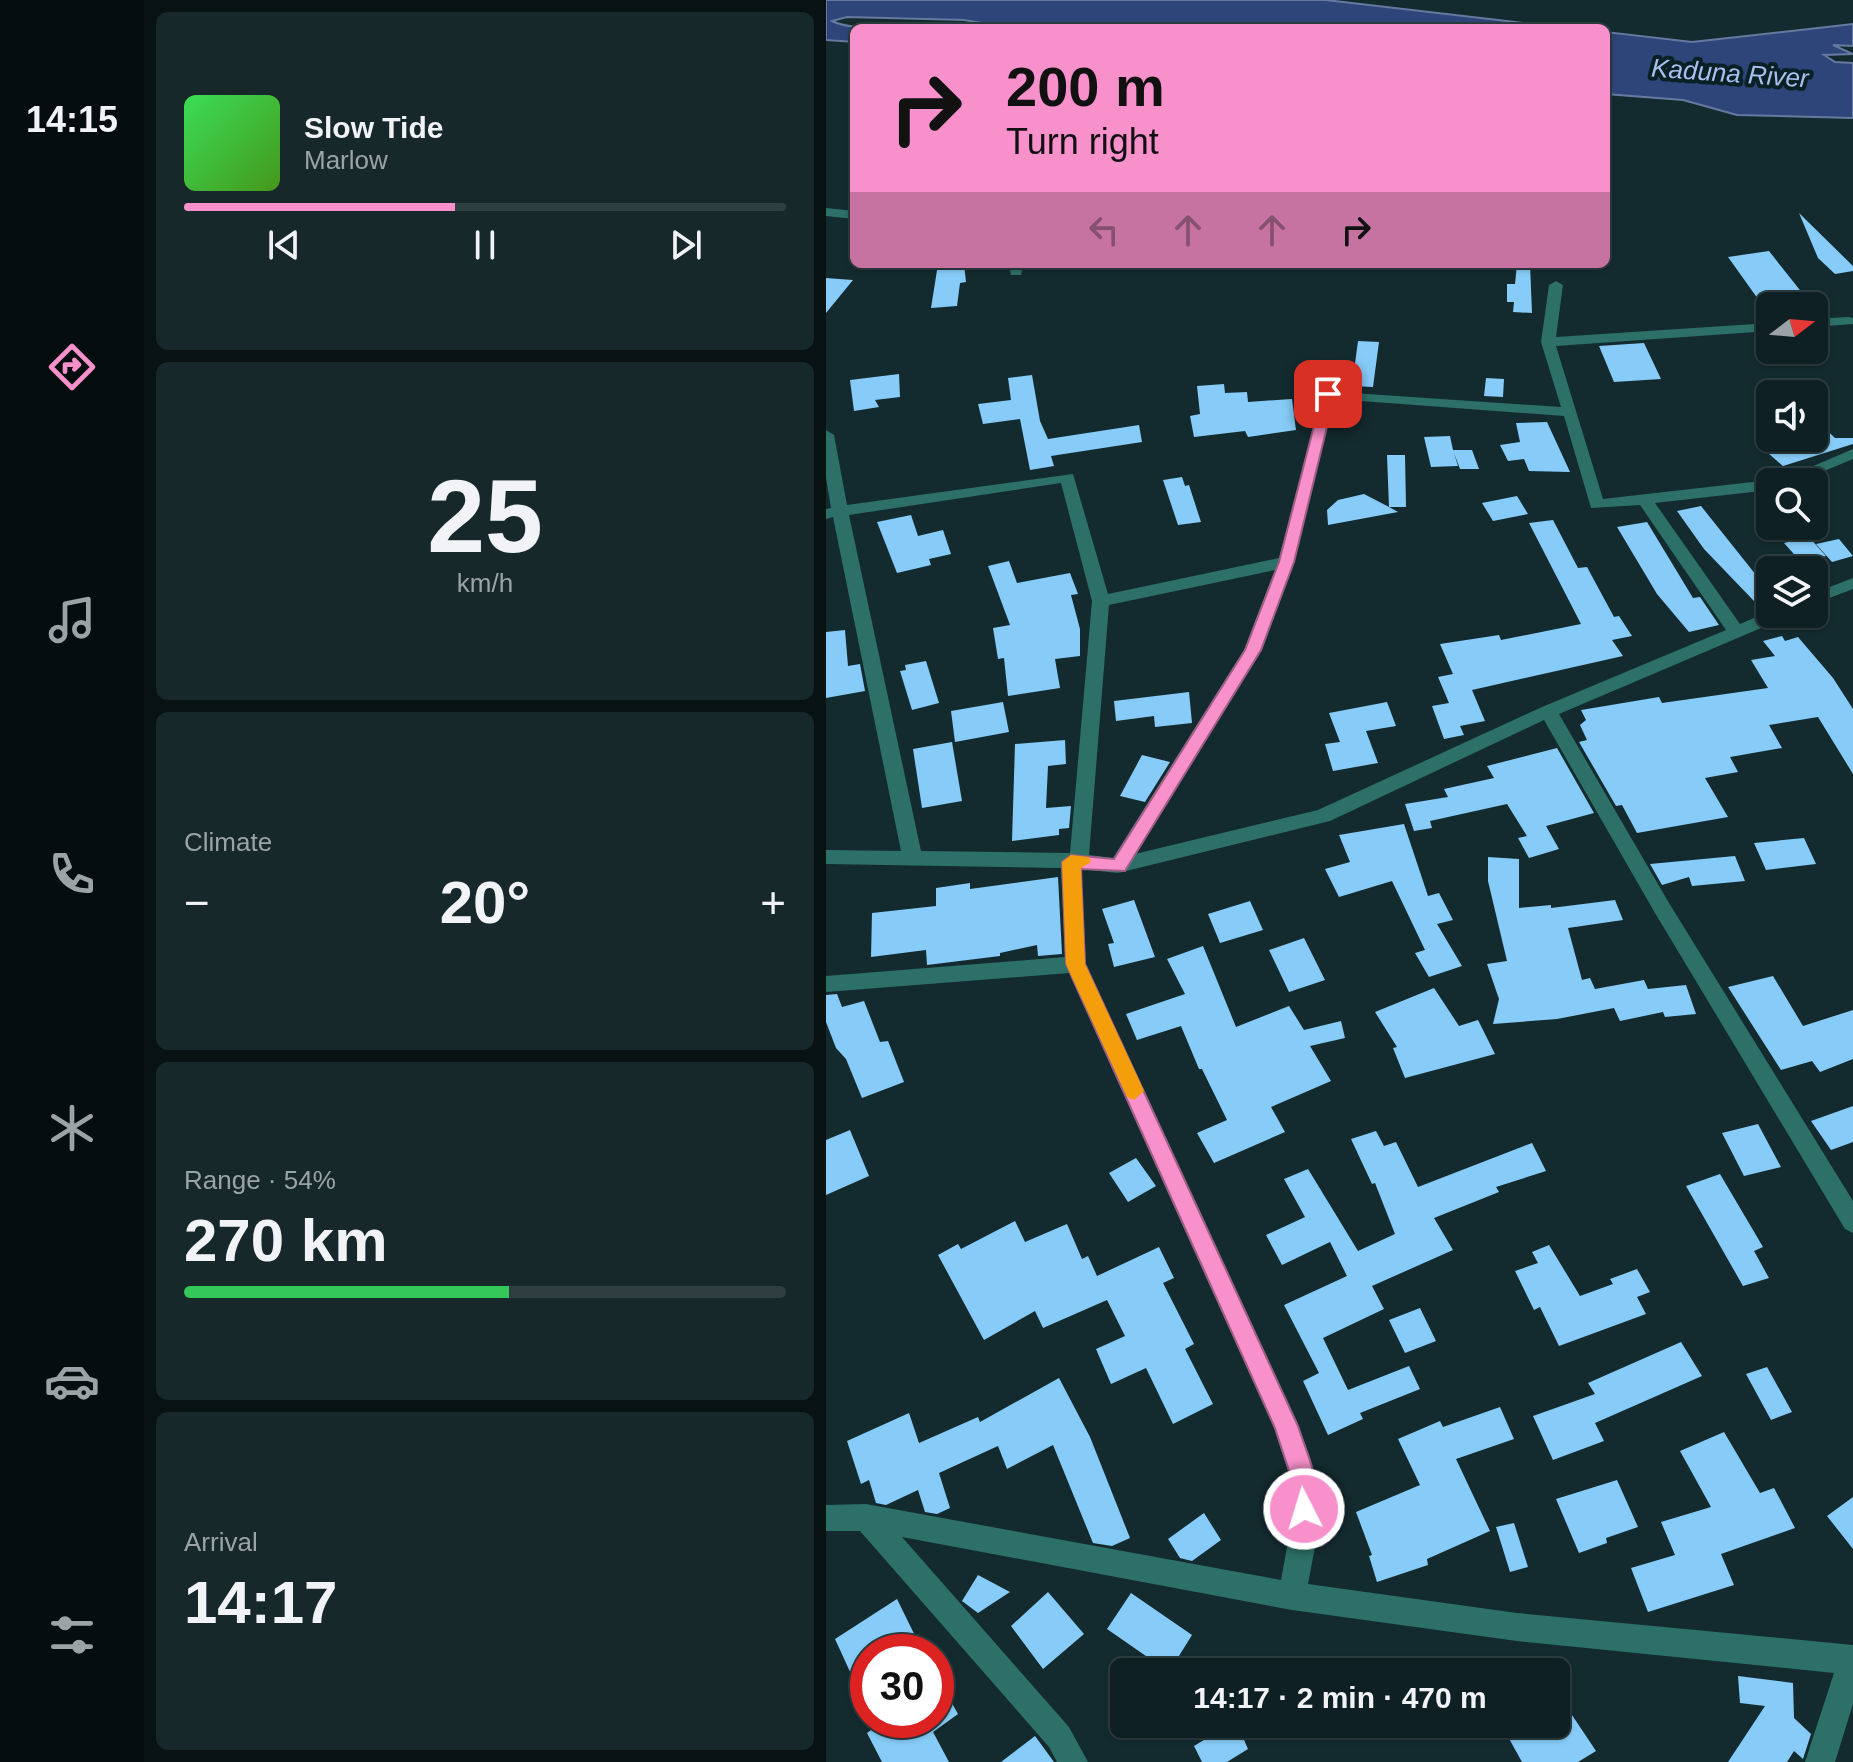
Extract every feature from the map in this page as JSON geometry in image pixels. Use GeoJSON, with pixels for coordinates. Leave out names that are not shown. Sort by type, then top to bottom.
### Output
{"type":"FeatureCollection","features":[{"type":"Feature","properties":{"kind":"street"},"geometry":{"type":"LineString","coordinates":[[826,212],[850,215]]}},
{"type":"Feature","properties":{"kind":"street"},"geometry":{"type":"LineString","coordinates":[[1556,285],[1548,342],[1597,505],[1756,487]]}},
{"type":"Feature","properties":{"kind":"street"},"geometry":{"type":"LineString","coordinates":[[1828,324],[1850,326]]}},
{"type":"Feature","properties":{"kind":"street"},"geometry":{"type":"LineString","coordinates":[[1548,342],[1756,328]]}},
{"type":"Feature","properties":{"kind":"street"},"geometry":{"type":"LineString","coordinates":[[1118,866],[1253,650],[1286,562],[1328,394],[1570,412]]}},
{"type":"Feature","properties":{"kind":"street"},"geometry":{"type":"LineString","coordinates":[[826,435],[833,512],[912,857]]}},
{"type":"Feature","properties":{"kind":"street"},"geometry":{"type":"LineString","coordinates":[[1818,468],[1853,454]]}},
{"type":"Feature","properties":{"kind":"street"},"geometry":{"type":"LineString","coordinates":[[833,512],[1067,477],[1101,601],[1075,862],[1076,964],[1286,1426],[1305,1483],[1303,1536],[1292,1596]]}},
{"type":"Feature","properties":{"kind":"street"},"geometry":{"type":"LineString","coordinates":[[1644,499],[1737,632]]}},
{"type":"Feature","properties":{"kind":"street"},"geometry":{"type":"LineString","coordinates":[[1101,601],[1286,562]]}},
{"type":"Feature","properties":{"kind":"street"},"geometry":{"type":"LineString","coordinates":[[1828,593],[1853,583]]}},
{"type":"Feature","properties":{"kind":"street"},"geometry":{"type":"LineString","coordinates":[[826,857],[1075,862],[1118,866],[1323,816],[1548,711],[1756,624]]}},
{"type":"Feature","properties":{"kind":"street"},"geometry":{"type":"LineString","coordinates":[[1548,711],[1662,908],[1853,1222]]}},
{"type":"Feature","properties":{"kind":"street"},"geometry":{"type":"LineString","coordinates":[[826,984],[1076,964]]}},
{"type":"Feature","properties":{"kind":"street"},"geometry":{"type":"LineString","coordinates":[[866,1517],[1059,1737],[1073,1762]]}},
{"type":"Feature","properties":{"kind":"street"},"geometry":{"type":"LineString","coordinates":[[826,1518],[866,1517],[1292,1596],[1517,1627],[1853,1660],[1820,1762]]}},
{"type":"Feature","properties":{"kind":"water"},"geometry":{"type":"Polygon","coordinates":[[[826,0],[1326,0],[1532,24],[988,24],[964,20],[847,17],[832,21],[850,26],[850,42],[826,40],[826,0]]]}},
{"type":"Feature","properties":{"kind":"water","name":"Kaduna River"},"geometry":{"type":"Polygon","coordinates":[[[1853,24],[1853,46],[1833,45],[1853,54],[1824,55],[1835,62],[1853,63],[1853,118],[1737,115],[1683,100],[1610,94],[1610,32],[1692,42],[1853,24]]]}},
{"type":"Feature","properties":{"kind":"building"},"geometry":{"type":"Polygon","coordinates":[[[1799,213],[1853,266],[1853,271],[1835,274],[1818,258],[1799,213]]]}},
{"type":"Feature","properties":{"kind":"building"},"geometry":{"type":"Polygon","coordinates":[[[1769,251],[1801,292],[1756,292],[1756,296],[1728,257],[1769,251]]]}},
{"type":"Feature","properties":{"kind":"building"},"geometry":{"type":"Polygon","coordinates":[[[937,268],[964,268],[966,282],[960,283],[957,306],[931,308],[937,268]]]}},
{"type":"Feature","properties":{"kind":"building"},"geometry":{"type":"Polygon","coordinates":[[[1517,268],[1530,268],[1532,313],[1513,312],[1514,302],[1507,302],[1507,284],[1515,284],[1517,268]]]}},
{"type":"Feature","properties":{"kind":"building"},"geometry":{"type":"Polygon","coordinates":[[[826,278],[853,280],[826,313],[826,278]]]}},
{"type":"Feature","properties":{"kind":"building"},"geometry":{"type":"Polygon","coordinates":[[[1358,341],[1379,342],[1373,387],[1352,386],[1358,341]]]}},
{"type":"Feature","properties":{"kind":"building"},"geometry":{"type":"Polygon","coordinates":[[[1644,343],[1661,379],[1614,382],[1599,346],[1644,343]]]}},
{"type":"Feature","properties":{"kind":"building"},"geometry":{"type":"Polygon","coordinates":[[[899,374],[900,397],[875,400],[879,407],[854,411],[850,380],[899,374]]]}},
{"type":"Feature","properties":{"kind":"building"},"geometry":{"type":"Polygon","coordinates":[[[1032,375],[1040,421],[1048,439],[1139,425],[1142,442],[1051,456],[1054,466],[1030,470],[1020,419],[983,424],[978,404],[1011,400],[1008,378],[1032,375]]]}},
{"type":"Feature","properties":{"kind":"building"},"geometry":{"type":"Polygon","coordinates":[[[1486,378],[1504,379],[1503,397],[1484,396],[1486,378]]]}},
{"type":"Feature","properties":{"kind":"building"},"geometry":{"type":"Polygon","coordinates":[[[1224,384],[1225,393],[1247,392],[1248,402],[1292,399],[1296,430],[1248,437],[1245,431],[1194,437],[1190,416],[1200,414],[1197,386],[1224,384]]]}},
{"type":"Feature","properties":{"kind":"building"},"geometry":{"type":"Polygon","coordinates":[[[1547,422],[1570,472],[1529,471],[1524,459],[1508,461],[1500,445],[1520,442],[1516,423],[1547,422]]]}},
{"type":"Feature","properties":{"kind":"building"},"geometry":{"type":"Polygon","coordinates":[[[1828,431],[1835,438],[1853,438],[1853,444],[1828,452],[1828,431]]]}},
{"type":"Feature","properties":{"kind":"building"},"geometry":{"type":"Polygon","coordinates":[[[1450,436],[1453,450],[1472,450],[1479,469],[1460,469],[1454,453],[1458,466],[1431,467],[1424,437],[1450,436]]]}},
{"type":"Feature","properties":{"kind":"building"},"geometry":{"type":"Polygon","coordinates":[[[1767,452],[1828,452],[1783,466],[1767,452]]]}},
{"type":"Feature","properties":{"kind":"building"},"geometry":{"type":"Polygon","coordinates":[[[1387,455],[1405,455],[1406,507],[1389,507],[1387,455]]]}},
{"type":"Feature","properties":{"kind":"building"},"geometry":{"type":"Polygon","coordinates":[[[1182,477],[1185,486],[1189,485],[1201,522],[1178,525],[1163,480],[1182,477]]]}},
{"type":"Feature","properties":{"kind":"building"},"geometry":{"type":"Polygon","coordinates":[[[1364,494],[1398,512],[1328,525],[1327,510],[1338,500],[1364,494]]]}},
{"type":"Feature","properties":{"kind":"building"},"geometry":{"type":"Polygon","coordinates":[[[1517,496],[1528,514],[1493,521],[1482,503],[1517,496]]]}},
{"type":"Feature","properties":{"kind":"building"},"geometry":{"type":"Polygon","coordinates":[[[1701,506],[1756,575],[1756,600],[1704,549],[1677,511],[1701,506]]]}},
{"type":"Feature","properties":{"kind":"building"},"geometry":{"type":"Polygon","coordinates":[[[911,515],[918,536],[943,530],[951,554],[929,559],[931,565],[897,573],[877,522],[911,515]]]}},
{"type":"Feature","properties":{"kind":"building"},"geometry":{"type":"Polygon","coordinates":[[[1553,520],[1578,568],[1587,567],[1614,617],[1619,616],[1632,636],[1612,640],[1623,656],[1472,690],[1485,721],[1460,726],[1464,735],[1444,739],[1432,706],[1449,703],[1438,677],[1453,674],[1440,644],[1499,635],[1501,640],[1581,624],[1529,523],[1553,520]]]}},
{"type":"Feature","properties":{"kind":"building"},"geometry":{"type":"Polygon","coordinates":[[[1647,522],[1693,598],[1700,597],[1719,625],[1689,632],[1657,594],[1617,527],[1647,522]]]}},
{"type":"Feature","properties":{"kind":"building"},"geometry":{"type":"Polygon","coordinates":[[[1839,539],[1853,556],[1832,562],[1816,544],[1839,539]]]}},
{"type":"Feature","properties":{"kind":"building"},"geometry":{"type":"Polygon","coordinates":[[[1812,540],[1826,556],[1796,556],[1784,543],[1812,540]]]}},
{"type":"Feature","properties":{"kind":"building"},"geometry":{"type":"Polygon","coordinates":[[[1009,561],[1017,583],[1070,573],[1078,594],[1071,595],[1080,629],[1080,656],[1055,659],[1060,688],[1008,696],[1004,658],[998,659],[993,628],[1010,625],[988,566],[1009,561]]]}},
{"type":"Feature","properties":{"kind":"building"},"geometry":{"type":"Polygon","coordinates":[[[845,630],[848,666],[860,664],[865,691],[826,698],[826,632],[845,630]]]}},
{"type":"Feature","properties":{"kind":"building"},"geometry":{"type":"Polygon","coordinates":[[[1782,636],[1785,641],[1798,637],[1833,678],[1853,709],[1853,774],[1818,717],[1769,725],[1782,748],[1730,757],[1738,772],[1705,778],[1728,817],[1637,833],[1622,805],[1616,806],[1579,742],[1587,740],[1580,725],[1586,720],[1581,710],[1659,697],[1662,703],[1768,688],[1751,660],[1775,656],[1763,641],[1782,636]]]}},
{"type":"Feature","properties":{"kind":"building"},"geometry":{"type":"Polygon","coordinates":[[[926,661],[939,703],[912,710],[900,671],[906,670],[905,665],[926,661]]]}},
{"type":"Feature","properties":{"kind":"building"},"geometry":{"type":"Polygon","coordinates":[[[1189,692],[1192,723],[1155,727],[1154,716],[1116,721],[1114,701],[1189,692]]]}},
{"type":"Feature","properties":{"kind":"building"},"geometry":{"type":"Polygon","coordinates":[[[1003,702],[1009,732],[955,742],[951,711],[1003,702]]]}},
{"type":"Feature","properties":{"kind":"building"},"geometry":{"type":"Polygon","coordinates":[[[1387,702],[1396,726],[1366,731],[1378,763],[1333,771],[1325,744],[1340,742],[1329,713],[1387,702]]]}},
{"type":"Feature","properties":{"kind":"building"},"geometry":{"type":"Polygon","coordinates":[[[1065,740],[1066,764],[1048,766],[1046,808],[1071,806],[1069,828],[1059,829],[1059,835],[1012,841],[1015,744],[1065,740]]]}},
{"type":"Feature","properties":{"kind":"building"},"geometry":{"type":"Polygon","coordinates":[[[952,742],[962,801],[922,808],[913,749],[952,742]]]}},
{"type":"Feature","properties":{"kind":"building"},"geometry":{"type":"Polygon","coordinates":[[[1557,748],[1594,813],[1546,826],[1559,849],[1529,858],[1518,838],[1527,836],[1507,804],[1430,821],[1432,828],[1414,831],[1405,804],[1448,797],[1444,789],[1494,778],[1487,766],[1557,748]]]}},
{"type":"Feature","properties":{"kind":"building"},"geometry":{"type":"Polygon","coordinates":[[[1142,755],[1170,762],[1145,802],[1120,796],[1142,755]]]}},
{"type":"Feature","properties":{"kind":"building"},"geometry":{"type":"Polygon","coordinates":[[[1404,824],[1428,896],[1439,893],[1453,920],[1437,924],[1462,966],[1429,977],[1415,953],[1425,950],[1392,881],[1339,897],[1325,869],[1350,862],[1339,835],[1404,824]]]}},
{"type":"Feature","properties":{"kind":"building"},"geometry":{"type":"Polygon","coordinates":[[[1804,838],[1816,864],[1766,870],[1754,843],[1804,838]]]}},
{"type":"Feature","properties":{"kind":"building"},"geometry":{"type":"Polygon","coordinates":[[[1735,856],[1745,881],[1692,886],[1689,877],[1662,885],[1650,864],[1735,856]]]}},
{"type":"Feature","properties":{"kind":"building"},"geometry":{"type":"Polygon","coordinates":[[[1488,857],[1519,859],[1519,908],[1551,905],[1551,908],[1615,900],[1623,920],[1568,928],[1582,980],[1590,978],[1595,989],[1644,980],[1648,989],[1686,985],[1696,1014],[1665,1017],[1663,1012],[1620,1021],[1614,1008],[1557,1019],[1493,1024],[1499,999],[1487,964],[1507,961],[1488,881],[1488,857]]]}},
{"type":"Feature","properties":{"kind":"building"},"geometry":{"type":"Polygon","coordinates":[[[1058,877],[1062,954],[1038,956],[1037,945],[1000,953],[1000,956],[927,965],[926,950],[871,957],[872,913],[936,906],[936,888],[970,883],[970,889],[1058,877]]]}},
{"type":"Feature","properties":{"kind":"building"},"geometry":{"type":"Polygon","coordinates":[[[1134,900],[1155,957],[1114,967],[1108,944],[1114,943],[1102,909],[1134,900]]]}},
{"type":"Feature","properties":{"kind":"building"},"geometry":{"type":"Polygon","coordinates":[[[1250,901],[1263,930],[1220,943],[1208,914],[1250,901]]]}},
{"type":"Feature","properties":{"kind":"building"},"geometry":{"type":"Polygon","coordinates":[[[1304,938],[1325,980],[1289,992],[1269,950],[1304,938]]]}},
{"type":"Feature","properties":{"kind":"building"},"geometry":{"type":"Polygon","coordinates":[[[1203,946],[1236,1027],[1289,1006],[1304,1030],[1341,1021],[1345,1038],[1310,1046],[1331,1081],[1271,1107],[1285,1132],[1214,1163],[1197,1133],[1227,1120],[1202,1069],[1199,1069],[1181,1026],[1137,1040],[1126,1014],[1185,994],[1167,959],[1203,946]]]}},
{"type":"Feature","properties":{"kind":"building"},"geometry":{"type":"Polygon","coordinates":[[[1773,976],[1803,1026],[1853,1010],[1853,1059],[1820,1072],[1812,1061],[1781,1070],[1728,987],[1773,976]]]}},
{"type":"Feature","properties":{"kind":"building"},"geometry":{"type":"Polygon","coordinates":[[[1434,988],[1459,1026],[1478,1020],[1495,1054],[1405,1078],[1393,1048],[1397,1047],[1375,1012],[1434,988]]]}},
{"type":"Feature","properties":{"kind":"building"},"geometry":{"type":"Polygon","coordinates":[[[837,994],[842,1007],[864,1001],[880,1042],[888,1041],[904,1082],[862,1098],[826,1022],[826,995],[837,994]]]}},
{"type":"Feature","properties":{"kind":"building"},"geometry":{"type":"Polygon","coordinates":[[[1853,1106],[1853,1142],[1831,1150],[1811,1121],[1853,1106]]]}},
{"type":"Feature","properties":{"kind":"building"},"geometry":{"type":"Polygon","coordinates":[[[1758,1124],[1781,1167],[1744,1176],[1722,1133],[1758,1124]]]}},
{"type":"Feature","properties":{"kind":"building"},"geometry":{"type":"Polygon","coordinates":[[[850,1130],[869,1176],[826,1195],[826,1140],[850,1130]]]}},
{"type":"Feature","properties":{"kind":"building"},"geometry":{"type":"Polygon","coordinates":[[[1376,1131],[1384,1146],[1396,1142],[1418,1187],[1532,1143],[1546,1171],[1496,1187],[1499,1192],[1434,1218],[1453,1250],[1372,1286],[1384,1309],[1323,1338],[1348,1390],[1409,1366],[1420,1389],[1360,1413],[1363,1419],[1328,1435],[1303,1381],[1319,1373],[1284,1305],[1347,1276],[1330,1242],[1282,1265],[1266,1235],[1305,1217],[1284,1179],[1308,1169],[1358,1251],[1395,1234],[1375,1183],[1372,1184],[1351,1139],[1376,1131]]]}},
{"type":"Feature","properties":{"kind":"building"},"geometry":{"type":"Polygon","coordinates":[[[1136,1158],[1156,1186],[1128,1202],[1109,1173],[1136,1158]]]}},
{"type":"Feature","properties":{"kind":"building"},"geometry":{"type":"Polygon","coordinates":[[[1720,1174],[1763,1247],[1754,1251],[1769,1278],[1743,1286],[1686,1186],[1720,1174]]]}},
{"type":"Feature","properties":{"kind":"building"},"geometry":{"type":"Polygon","coordinates":[[[1015,1221],[1025,1242],[1067,1224],[1082,1259],[1088,1256],[1097,1276],[1159,1247],[1174,1278],[1163,1283],[1194,1344],[1185,1349],[1213,1404],[1173,1424],[1146,1368],[1111,1384],[1096,1349],[1125,1336],[1107,1300],[1043,1328],[1035,1311],[984,1340],[938,1255],[958,1244],[961,1249],[1015,1221]]]}},
{"type":"Feature","properties":{"kind":"building"},"geometry":{"type":"Polygon","coordinates":[[[1549,1245],[1580,1296],[1613,1284],[1610,1279],[1637,1269],[1650,1292],[1637,1297],[1646,1314],[1559,1346],[1540,1307],[1534,1310],[1515,1271],[1538,1263],[1532,1252],[1549,1245]]]}},
{"type":"Feature","properties":{"kind":"building"},"geometry":{"type":"Polygon","coordinates":[[[1420,1308],[1436,1341],[1405,1353],[1389,1320],[1420,1308]]]}},
{"type":"Feature","properties":{"kind":"building"},"geometry":{"type":"Polygon","coordinates":[[[1681,1342],[1702,1376],[1595,1423],[1604,1441],[1553,1460],[1533,1416],[1595,1394],[1588,1383],[1681,1342]]]}},
{"type":"Feature","properties":{"kind":"building"},"geometry":{"type":"Polygon","coordinates":[[[1767,1367],[1792,1412],[1771,1420],[1746,1374],[1767,1367]]]}},
{"type":"Feature","properties":{"kind":"building"},"geometry":{"type":"Polygon","coordinates":[[[1059,1378],[1090,1437],[1130,1538],[1112,1546],[1093,1543],[1053,1445],[1007,1469],[998,1446],[939,1473],[950,1508],[937,1514],[925,1512],[918,1490],[886,1505],[876,1503],[869,1480],[861,1484],[847,1441],[909,1413],[919,1443],[978,1417],[980,1422],[1059,1378]]]}},
{"type":"Feature","properties":{"kind":"building"},"geometry":{"type":"Polygon","coordinates":[[[1500,1407],[1514,1439],[1456,1459],[1490,1531],[1427,1559],[1428,1565],[1377,1582],[1369,1556],[1372,1555],[1356,1512],[1420,1485],[1398,1439],[1440,1421],[1443,1427],[1500,1407]]]}},
{"type":"Feature","properties":{"kind":"building"},"geometry":{"type":"Polygon","coordinates":[[[1724,1432],[1760,1493],[1774,1488],[1795,1528],[1721,1554],[1734,1585],[1648,1612],[1631,1568],[1675,1555],[1661,1522],[1711,1507],[1680,1451],[1724,1432]]]}},
{"type":"Feature","properties":{"kind":"building"},"geometry":{"type":"Polygon","coordinates":[[[1617,1480],[1638,1527],[1606,1538],[1607,1543],[1579,1553],[1556,1499],[1617,1480]]]}},
{"type":"Feature","properties":{"kind":"building"},"geometry":{"type":"Polygon","coordinates":[[[1853,1497],[1853,1549],[1827,1516],[1853,1497]]]}},
{"type":"Feature","properties":{"kind":"building"},"geometry":{"type":"Polygon","coordinates":[[[1204,1513],[1221,1540],[1192,1561],[1180,1558],[1168,1539],[1204,1513]]]}},
{"type":"Feature","properties":{"kind":"building"},"geometry":{"type":"Polygon","coordinates":[[[1514,1523],[1528,1567],[1510,1572],[1496,1527],[1514,1523]]]}},
{"type":"Feature","properties":{"kind":"building"},"geometry":{"type":"Polygon","coordinates":[[[978,1575],[1010,1592],[978,1613],[962,1601],[978,1575]]]}},
{"type":"Feature","properties":{"kind":"building"},"geometry":{"type":"Polygon","coordinates":[[[1048,1592],[1084,1634],[1043,1669],[1011,1626],[1048,1592]]]}},
{"type":"Feature","properties":{"kind":"building"},"geometry":{"type":"Polygon","coordinates":[[[1131,1593],[1192,1635],[1178,1658],[1149,1658],[1107,1629],[1131,1593]]]}},
{"type":"Feature","properties":{"kind":"building"},"geometry":{"type":"Polygon","coordinates":[[[897,1599],[914,1634],[850,1634],[850,1672],[835,1639],[897,1599]]]}},
{"type":"Feature","properties":{"kind":"building"},"geometry":{"type":"Polygon","coordinates":[[[1738,1676],[1793,1683],[1794,1718],[1811,1734],[1803,1759],[1794,1751],[1787,1762],[1728,1762],[1765,1706],[1740,1703],[1738,1676]]]}},
{"type":"Feature","properties":{"kind":"building"},"geometry":{"type":"Polygon","coordinates":[[[1570,1712],[1596,1751],[1578,1762],[1522,1762],[1509,1738],[1570,1738],[1570,1712]]]}},
{"type":"Feature","properties":{"kind":"building"},"geometry":{"type":"Polygon","coordinates":[[[1035,1736],[1054,1762],[1001,1762],[1035,1736]]]}},
{"type":"Feature","properties":{"kind":"building"},"geometry":{"type":"Polygon","coordinates":[[[870,1738],[936,1738],[949,1762],[882,1762],[870,1738]]]}},
{"type":"Feature","properties":{"kind":"building"},"geometry":{"type":"Polygon","coordinates":[[[1207,1738],[1243,1738],[1248,1749],[1227,1762],[1202,1762],[1194,1746],[1207,1738]]]}},
{"type":"Feature","properties":{"kind":"slow traffic"},"geometry":{"type":"LineString","coordinates":[[1082,862],[1071,862],[1076,964],[1134,1091]]}},
{"type":"Feature","properties":{"kind":"route"},"geometry":{"type":"LineString","coordinates":[[1304,1509],[1305,1483],[1286,1426],[1076,964],[1071,862],[1118,866],[1253,650],[1286,562],[1328,394]]}}]}
